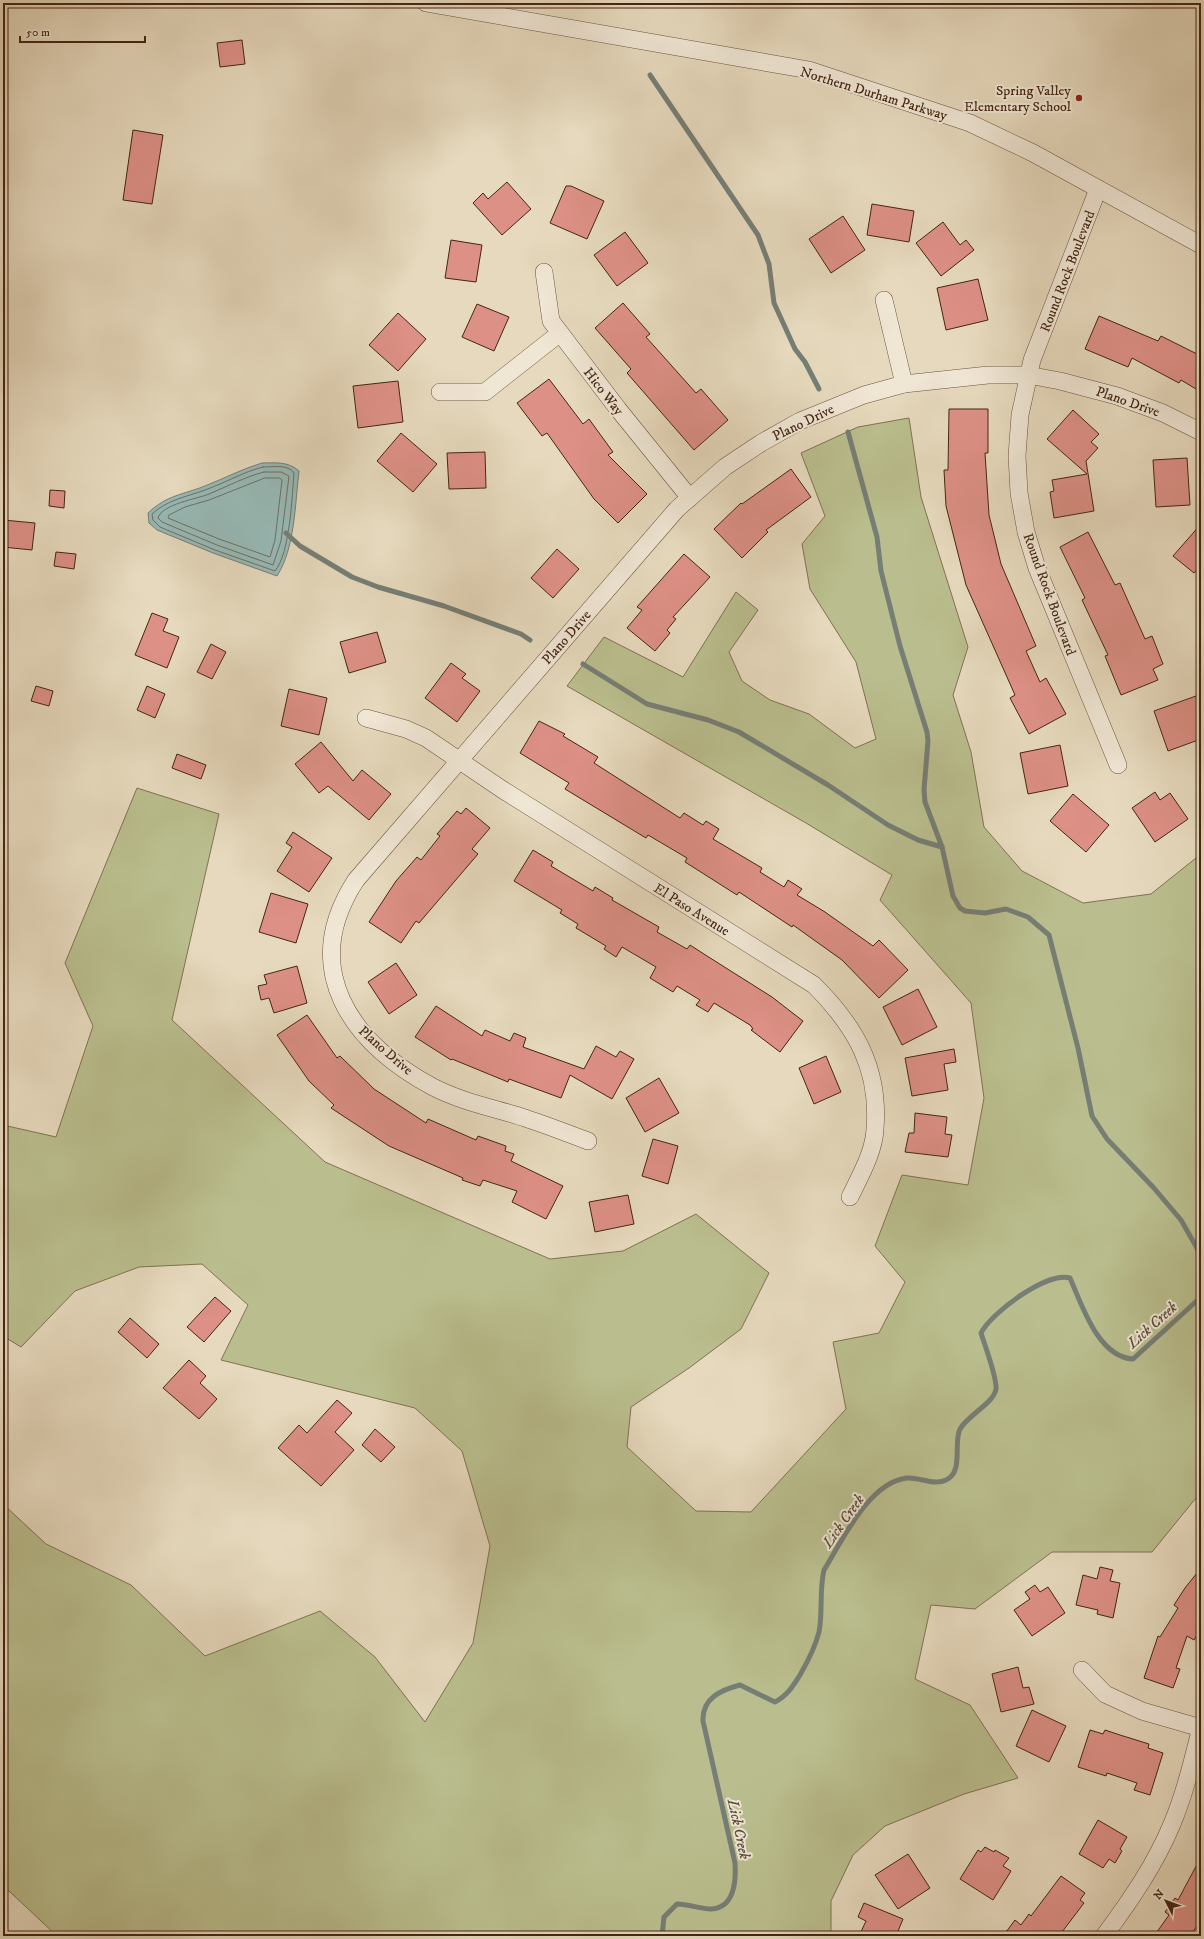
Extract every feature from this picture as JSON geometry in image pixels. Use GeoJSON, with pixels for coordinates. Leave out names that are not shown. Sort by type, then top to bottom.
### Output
{"type":"FeatureCollection","features":[{"type":"Feature","properties":{"kind":"street","name":"Northern Durham Parkway"},"geometry":{"type":"LineString","coordinates":[[426,3],[809,70],[970,123],[1032,154],[1201,245]]}},
{"type":"Feature","properties":{"kind":"street","name":"Round Rock Boulevard"},"geometry":{"type":"LineString","coordinates":[[1098,190],[1038,344],[1028,375],[1020,416],[1017,456],[1019,493],[1026,532],[1037,568],[1118,765]]}},
{"type":"Feature","properties":{"kind":"street","name":"Hico Way"},"geometry":{"type":"LineString","coordinates":[[544,272],[551,321],[618,409],[690,498]]}},
{"type":"Feature","properties":{"kind":"street"},"geometry":{"type":"LineString","coordinates":[[884,300],[904,384]]}},
{"type":"Feature","properties":{"kind":"street"},"geometry":{"type":"LineString","coordinates":[[440,392],[485,392],[560,333]]}},
{"type":"Feature","properties":{"kind":"street","name":"Plano Drive"},"geometry":{"type":"LineString","coordinates":[[588,1141],[525,1118],[464,1100],[434,1087],[409,1072],[370,1039],[352,1019],[341,1001],[336,985],[331,946],[336,918],[346,895],[356,880],[459,760],[677,509],[725,467],[760,443],[800,421],[864,395],[904,384],[988,375],[1028,375],[1060,381],[1117,396],[1163,412],[1201,432]]}},
{"type":"Feature","properties":{"kind":"street","name":"El Paso Avenue"},"geometry":{"type":"LineString","coordinates":[[366,718],[406,729],[426,738],[608,856],[793,970],[814,985],[834,1005],[862,1047],[870,1071],[875,1102],[876,1130],[866,1164],[850,1197]]}},
{"type":"Feature","properties":{"kind":"street"},"geometry":{"type":"LineString","coordinates":[[1082,1670],[1105,1694],[1142,1711],[1201,1728],[1173,1823],[1158,1855],[1139,1888],[1104,1936]]}},
{"type":"Feature","properties":{"kind":"green space"},"geometry":{"type":"Polygon","coordinates":[[[909,418],[921,497],[968,647],[953,695],[971,752],[984,827],[1022,871],[1083,903],[1151,894],[1201,854],[1201,1496],[1196,1498],[1152,1552],[1052,1552],[975,1609],[931,1605],[915,1679],[970,1705],[1018,1778],[964,1794],[885,1826],[853,1855],[831,1901],[831,1936],[57,1936],[9,1891],[3,1889],[3,1504],[46,1544],[131,1585],[205,1656],[320,1611],[375,1657],[425,1722],[473,1643],[490,1546],[462,1451],[415,1408],[221,1360],[248,1305],[202,1264],[139,1267],[75,1291],[21,1347],[3,1336],[3,1125],[56,1137],[93,1026],[65,963],[137,788],[219,814],[172,1020],[325,1162],[550,1259],[623,1251],[696,1214],[769,1273],[741,1329],[689,1368],[631,1407],[627,1447],[696,1511],[751,1512],[846,1409],[833,1342],[879,1333],[905,1282],[875,1246],[902,1175],[968,1185],[984,1098],[971,1003],[880,900],[892,875],[806,823],[567,686],[604,637],[683,677],[736,592],[758,610],[729,652],[742,681],[770,700],[809,714],[855,748],[876,739],[856,662],[810,589],[802,544],[825,516],[801,453],[858,427],[909,418]]]}},
{"type":"Feature","properties":{"kind":"water"},"geometry":{"type":"Polygon","coordinates":[[[262,463],[286,464],[299,471],[291,539],[283,565],[277,576],[213,553],[157,530],[149,523],[148,513],[162,502],[262,463]]]}},
{"type":"Feature","properties":{"kind":"building"},"geometry":{"type":"Polygon","coordinates":[[[242,40],[245,64],[220,67],[217,43],[242,40]]]}},
{"type":"Feature","properties":{"kind":"building"},"geometry":{"type":"Polygon","coordinates":[[[133,130],[163,135],[152,204],[123,200],[133,130]]]}},
{"type":"Feature","properties":{"kind":"building"},"geometry":{"type":"Polygon","coordinates":[[[507,182],[531,209],[502,235],[473,203],[483,193],[488,199],[507,182]]]}},
{"type":"Feature","properties":{"kind":"building"},"geometry":{"type":"Polygon","coordinates":[[[566,186],[571,186],[604,201],[587,239],[550,223],[566,186]]]}},
{"type":"Feature","properties":{"kind":"building"},"geometry":{"type":"Polygon","coordinates":[[[872,204],[914,211],[909,242],[867,235],[872,204]]]}},
{"type":"Feature","properties":{"kind":"building"},"geometry":{"type":"Polygon","coordinates":[[[843,216],[865,250],[831,273],[809,239],[843,216]]]}},
{"type":"Feature","properties":{"kind":"building"},"geometry":{"type":"Polygon","coordinates":[[[943,222],[960,245],[966,240],[974,250],[941,276],[916,243],[943,222]]]}},
{"type":"Feature","properties":{"kind":"building"},"geometry":{"type":"Polygon","coordinates":[[[625,232],[648,263],[617,286],[594,255],[625,232]]]}},
{"type":"Feature","properties":{"kind":"building"},"geometry":{"type":"Polygon","coordinates":[[[451,240],[482,245],[476,282],[445,278],[451,240]]]}},
{"type":"Feature","properties":{"kind":"building"},"geometry":{"type":"Polygon","coordinates":[[[978,279],[988,320],[946,330],[937,288],[978,279]]]}},
{"type":"Feature","properties":{"kind":"building"},"geometry":{"type":"Polygon","coordinates":[[[623,303],[650,334],[646,337],[696,393],[701,389],[728,420],[694,450],[627,373],[631,369],[595,328],[623,303]]]}},
{"type":"Feature","properties":{"kind":"building"},"geometry":{"type":"Polygon","coordinates":[[[477,304],[509,317],[494,351],[462,337],[477,304]]]}},
{"type":"Feature","properties":{"kind":"building"},"geometry":{"type":"Polygon","coordinates":[[[398,313],[426,339],[398,371],[369,345],[398,313]]]}},
{"type":"Feature","properties":{"kind":"building"},"geometry":{"type":"Polygon","coordinates":[[[1099,316],[1158,341],[1161,336],[1201,356],[1201,392],[1181,380],[1179,383],[1132,358],[1128,367],[1085,349],[1099,316]]]}},
{"type":"Feature","properties":{"kind":"building"},"geometry":{"type":"Polygon","coordinates":[[[549,379],[583,424],[589,419],[613,452],[608,455],[647,494],[618,523],[594,499],[547,433],[542,436],[517,403],[549,379]]]}},
{"type":"Feature","properties":{"kind":"building"},"geometry":{"type":"Polygon","coordinates":[[[398,381],[403,422],[358,428],[353,386],[398,381]]]}},
{"type":"Feature","properties":{"kind":"building"},"geometry":{"type":"Polygon","coordinates":[[[949,409],[988,409],[988,453],[985,453],[989,515],[1001,564],[1036,646],[1026,651],[1040,682],[1046,678],[1066,714],[1029,734],[1010,698],[1015,695],[966,585],[946,506],[944,470],[948,470],[949,409]]]}},
{"type":"Feature","properties":{"kind":"building"},"geometry":{"type":"Polygon","coordinates":[[[1073,410],[1099,434],[1091,442],[1098,448],[1086,461],[1094,511],[1054,518],[1050,492],[1054,491],[1052,480],[1087,474],[1047,439],[1073,410]]]}},
{"type":"Feature","properties":{"kind":"building"},"geometry":{"type":"Polygon","coordinates":[[[401,433],[437,464],[413,492],[377,461],[401,433]]]}},
{"type":"Feature","properties":{"kind":"building"},"geometry":{"type":"Polygon","coordinates":[[[485,452],[486,488],[449,489],[447,453],[485,452]]]}},
{"type":"Feature","properties":{"kind":"building"},"geometry":{"type":"Polygon","coordinates":[[[1187,458],[1190,505],[1156,507],[1153,460],[1187,458]]]}},
{"type":"Feature","properties":{"kind":"building"},"geometry":{"type":"Polygon","coordinates":[[[791,469],[811,497],[766,530],[768,532],[742,558],[714,529],[741,503],[742,504],[791,469]]]}},
{"type":"Feature","properties":{"kind":"building"},"geometry":{"type":"Polygon","coordinates":[[[50,490],[65,491],[64,508],[49,506],[50,490]]]}},
{"type":"Feature","properties":{"kind":"building"},"geometry":{"type":"Polygon","coordinates":[[[3,520],[35,523],[32,550],[3,547],[3,520]]]}},
{"type":"Feature","properties":{"kind":"building"},"geometry":{"type":"Polygon","coordinates":[[[1201,524],[1201,565],[1194,573],[1173,556],[1201,524]]]}},
{"type":"Feature","properties":{"kind":"building"},"geometry":{"type":"Polygon","coordinates":[[[1088,532],[1115,585],[1120,583],[1145,639],[1152,636],[1163,664],[1153,669],[1158,680],[1121,695],[1105,656],[1108,655],[1082,600],[1085,598],[1060,547],[1088,532]]]}},
{"type":"Feature","properties":{"kind":"building"},"geometry":{"type":"Polygon","coordinates":[[[557,549],[579,569],[553,598],[531,578],[557,549]]]}},
{"type":"Feature","properties":{"kind":"building"},"geometry":{"type":"Polygon","coordinates":[[[56,552],[76,554],[74,569],[54,566],[56,552]]]}},
{"type":"Feature","properties":{"kind":"building"},"geometry":{"type":"Polygon","coordinates":[[[684,554],[710,577],[673,617],[676,619],[667,630],[670,633],[655,651],[627,628],[642,610],[637,607],[684,554]]]}},
{"type":"Feature","properties":{"kind":"building"},"geometry":{"type":"Polygon","coordinates":[[[152,613],[168,619],[163,631],[179,637],[167,668],[135,655],[152,613]]]}},
{"type":"Feature","properties":{"kind":"building"},"geometry":{"type":"Polygon","coordinates":[[[377,632],[386,662],[349,673],[340,642],[377,632]]]}},
{"type":"Feature","properties":{"kind":"building"},"geometry":{"type":"Polygon","coordinates":[[[211,644],[226,652],[212,679],[197,672],[211,644]]]}},
{"type":"Feature","properties":{"kind":"building"},"geometry":{"type":"Polygon","coordinates":[[[451,663],[466,674],[462,678],[480,691],[457,722],[425,698],[451,663]]]}},
{"type":"Feature","properties":{"kind":"building"},"geometry":{"type":"Polygon","coordinates":[[[36,686],[53,691],[49,706],[31,701],[36,686]]]}},
{"type":"Feature","properties":{"kind":"building"},"geometry":{"type":"Polygon","coordinates":[[[147,686],[165,694],[155,718],[137,710],[147,686]]]}},
{"type":"Feature","properties":{"kind":"building"},"geometry":{"type":"Polygon","coordinates":[[[289,689],[327,698],[319,735],[281,726],[289,689]]]}},
{"type":"Feature","properties":{"kind":"building"},"geometry":{"type":"Polygon","coordinates":[[[1196,696],[1201,711],[1201,739],[1168,751],[1154,711],[1196,696]]]}},
{"type":"Feature","properties":{"kind":"building"},"geometry":{"type":"Polygon","coordinates":[[[539,721],[565,734],[563,736],[598,757],[594,763],[680,818],[684,813],[703,825],[706,821],[719,829],[713,839],[762,868],[760,872],[784,887],[788,880],[802,889],[797,895],[825,912],[873,946],[879,940],[908,970],[879,998],[842,960],[793,925],[792,927],[739,892],[737,895],[685,862],[687,858],[648,835],[646,838],[565,789],[569,783],[520,753],[539,721]]]}},
{"type":"Feature","properties":{"kind":"building"},"geometry":{"type":"Polygon","coordinates":[[[321,742],[353,781],[362,770],[391,794],[369,820],[328,786],[319,793],[295,764],[321,742]]]}},
{"type":"Feature","properties":{"kind":"building"},"geometry":{"type":"Polygon","coordinates":[[[1060,745],[1068,786],[1028,794],[1020,753],[1060,745]]]}},
{"type":"Feature","properties":{"kind":"building"},"geometry":{"type":"Polygon","coordinates":[[[177,754],[206,765],[201,779],[172,768],[177,754]]]}},
{"type":"Feature","properties":{"kind":"building"},"geometry":{"type":"Polygon","coordinates":[[[1155,792],[1160,800],[1170,793],[1188,819],[1155,842],[1132,808],[1155,792]]]}},
{"type":"Feature","properties":{"kind":"building"},"geometry":{"type":"Polygon","coordinates":[[[1073,794],[1109,825],[1086,852],[1050,821],[1073,794]]]}},
{"type":"Feature","properties":{"kind":"building"},"geometry":{"type":"Polygon","coordinates":[[[466,808],[490,828],[472,849],[478,854],[419,923],[416,921],[401,943],[369,922],[396,881],[417,857],[421,860],[440,836],[437,834],[457,811],[461,814],[466,808]]]}},
{"type":"Feature","properties":{"kind":"building"},"geometry":{"type":"Polygon","coordinates":[[[293,832],[332,858],[309,892],[277,871],[292,847],[286,843],[293,832]]]}},
{"type":"Feature","properties":{"kind":"building"},"geometry":{"type":"Polygon","coordinates":[[[533,850],[553,862],[551,866],[593,891],[595,887],[613,898],[612,900],[659,927],[657,932],[687,949],[690,945],[772,997],[803,1021],[780,1052],[751,1030],[753,1029],[750,1025],[714,1003],[708,1012],[696,1005],[700,1000],[677,986],[673,992],[650,978],[656,967],[622,947],[616,957],[604,949],[606,946],[576,928],[578,924],[560,913],[562,910],[514,881],[533,850]]]}},
{"type":"Feature","properties":{"kind":"building"},"geometry":{"type":"Polygon","coordinates":[[[271,893],[308,904],[296,943],[259,932],[271,893]]]}},
{"type":"Feature","properties":{"kind":"building"},"geometry":{"type":"Polygon","coordinates":[[[396,963],[417,995],[389,1014],[368,982],[396,963]]]}},
{"type":"Feature","properties":{"kind":"building"},"geometry":{"type":"Polygon","coordinates":[[[297,966],[307,1003],[274,1013],[269,998],[261,1000],[258,986],[267,984],[264,975],[297,966]]]}},
{"type":"Feature","properties":{"kind":"building"},"geometry":{"type":"Polygon","coordinates":[[[918,989],[937,1027],[902,1045],[883,1007],[918,989]]]}},
{"type":"Feature","properties":{"kind":"building"},"geometry":{"type":"Polygon","coordinates":[[[436,1006],[482,1036],[485,1030],[510,1041],[514,1033],[526,1038],[523,1047],[584,1069],[596,1046],[616,1057],[620,1051],[634,1059],[612,1099],[570,1075],[561,1098],[509,1079],[508,1082],[452,1059],[451,1060],[415,1037],[436,1006]]]}},
{"type":"Feature","properties":{"kind":"building"},"geometry":{"type":"Polygon","coordinates":[[[307,1015],[337,1058],[340,1056],[374,1089],[426,1123],[428,1119],[476,1140],[478,1136],[506,1146],[505,1151],[514,1154],[511,1161],[563,1186],[546,1219],[512,1202],[517,1191],[483,1180],[480,1186],[462,1180],[463,1178],[389,1146],[331,1108],[334,1105],[309,1081],[277,1035],[307,1015]]]}},
{"type":"Feature","properties":{"kind":"building"},"geometry":{"type":"Polygon","coordinates":[[[954,1049],[956,1062],[944,1064],[948,1090],[912,1096],[905,1058],[954,1049]]]}},
{"type":"Feature","properties":{"kind":"building"},"geometry":{"type":"Polygon","coordinates":[[[826,1056],[841,1092],[814,1104],[799,1068],[826,1056]]]}},
{"type":"Feature","properties":{"kind":"building"},"geometry":{"type":"Polygon","coordinates":[[[659,1078],[679,1113],[645,1132],[626,1098],[659,1078]]]}},
{"type":"Feature","properties":{"kind":"building"},"geometry":{"type":"Polygon","coordinates":[[[915,1113],[947,1117],[945,1134],[952,1135],[948,1157],[905,1152],[909,1133],[914,1133],[915,1113]]]}},
{"type":"Feature","properties":{"kind":"building"},"geometry":{"type":"Polygon","coordinates":[[[653,1139],[678,1146],[668,1184],[642,1176],[653,1139]]]}},
{"type":"Feature","properties":{"kind":"building"},"geometry":{"type":"Polygon","coordinates":[[[628,1195],[634,1224],[595,1232],[589,1202],[628,1195]]]}},
{"type":"Feature","properties":{"kind":"building"},"geometry":{"type":"Polygon","coordinates":[[[215,1297],[231,1311],[204,1342],[187,1327],[215,1297]]]}},
{"type":"Feature","properties":{"kind":"building"},"geometry":{"type":"Polygon","coordinates":[[[130,1318],[159,1344],[147,1358],[118,1332],[130,1318]]]}},
{"type":"Feature","properties":{"kind":"building"},"geometry":{"type":"Polygon","coordinates":[[[189,1360],[206,1376],[200,1383],[217,1399],[199,1419],[163,1388],[189,1360]]]}},
{"type":"Feature","properties":{"kind":"building"},"geometry":{"type":"Polygon","coordinates":[[[337,1400],[352,1413],[335,1432],[354,1450],[321,1486],[278,1448],[299,1425],[307,1433],[337,1400]]]}},
{"type":"Feature","properties":{"kind":"building"},"geometry":{"type":"Polygon","coordinates":[[[375,1429],[395,1447],[381,1462],[362,1445],[375,1429]]]}},
{"type":"Feature","properties":{"kind":"building"},"geometry":{"type":"Polygon","coordinates":[[[1100,1567],[1113,1570],[1110,1581],[1120,1583],[1113,1618],[1097,1614],[1098,1610],[1076,1605],[1083,1575],[1097,1579],[1100,1567]]]}},
{"type":"Feature","properties":{"kind":"building"},"geometry":{"type":"Polygon","coordinates":[[[1201,1568],[1201,1628],[1194,1640],[1187,1636],[1176,1668],[1180,1669],[1173,1688],[1144,1678],[1158,1636],[1160,1637],[1178,1608],[1174,1605],[1201,1568]]]}},
{"type":"Feature","properties":{"kind":"building"},"geometry":{"type":"Polygon","coordinates":[[[1035,1585],[1040,1592],[1048,1587],[1065,1613],[1032,1636],[1014,1610],[1030,1599],[1025,1592],[1035,1585]]]}},
{"type":"Feature","properties":{"kind":"building"},"geometry":{"type":"Polygon","coordinates":[[[1018,1667],[1023,1688],[1029,1687],[1034,1704],[1001,1712],[992,1674],[1018,1667]]]}},
{"type":"Feature","properties":{"kind":"building"},"geometry":{"type":"Polygon","coordinates":[[[1032,1710],[1066,1726],[1049,1762],[1016,1746],[1032,1710]]]}},
{"type":"Feature","properties":{"kind":"building"},"geometry":{"type":"Polygon","coordinates":[[[1090,1730],[1103,1734],[1105,1730],[1149,1744],[1148,1748],[1163,1753],[1150,1795],[1134,1790],[1137,1783],[1107,1773],[1106,1776],[1078,1767],[1090,1730]]]}},
{"type":"Feature","properties":{"kind":"building"},"geometry":{"type":"Polygon","coordinates":[[[1098,1820],[1127,1837],[1120,1849],[1122,1851],[1115,1863],[1109,1859],[1103,1868],[1079,1854],[1098,1820]]]}},
{"type":"Feature","properties":{"kind":"building"},"geometry":{"type":"Polygon","coordinates":[[[985,1847],[994,1852],[995,1850],[1009,1858],[1003,1866],[1011,1871],[993,1900],[960,1879],[978,1850],[981,1852],[985,1847]]]}},
{"type":"Feature","properties":{"kind":"building"},"geometry":{"type":"Polygon","coordinates":[[[908,1854],[930,1888],[898,1909],[875,1875],[908,1854]]]}},
{"type":"Feature","properties":{"kind":"building"},"geometry":{"type":"Polygon","coordinates":[[[1201,1857],[1201,1920],[1190,1936],[1154,1936],[1169,1915],[1165,1912],[1175,1898],[1178,1900],[1201,1857]]]}},
{"type":"Feature","properties":{"kind":"building"},"geometry":{"type":"Polygon","coordinates":[[[1061,1876],[1085,1893],[1080,1900],[1084,1903],[1059,1936],[1003,1936],[1015,1920],[1021,1925],[1029,1914],[1031,1916],[1061,1876]]]}},
{"type":"Feature","properties":{"kind":"building"},"geometry":{"type":"Polygon","coordinates":[[[864,1903],[903,1919],[896,1936],[859,1936],[866,1921],[858,1917],[864,1903]]]}},
{"type":"Feature","properties":{"kind":"waterway"},"geometry":{"type":"LineString","coordinates":[[650,75],[758,235],[769,264],[774,303],[795,349],[805,362],[819,389]]}},
{"type":"Feature","properties":{"kind":"waterway"},"geometry":{"type":"LineString","coordinates":[[848,432],[877,537],[881,571],[900,646],[927,732],[928,741],[924,790],[925,802],[942,847],[953,896],[960,908],[965,911],[985,913],[1006,909],[1028,917],[1049,935],[1078,1048],[1092,1116],[1107,1139],[1153,1187],[1181,1220],[1201,1255]]}},
{"type":"Feature","properties":{"kind":"waterway"},"geometry":{"type":"LineString","coordinates":[[286,533],[300,546],[352,577],[378,587],[444,606],[521,634],[530,640]]}},
{"type":"Feature","properties":{"kind":"waterway"},"geometry":{"type":"LineString","coordinates":[[583,664],[647,704],[708,720],[739,732],[828,785],[888,825],[918,840],[942,847]]}},
{"type":"Feature","properties":{"kind":"waterway","name":"Lick Creek"},"geometry":{"type":"LineString","coordinates":[[662,1936],[664,1917],[677,1904],[707,1909],[719,1907],[725,1904],[734,1885],[735,1863],[703,1721],[706,1706],[714,1696],[740,1685],[775,1702],[786,1694],[803,1670],[819,1632],[824,1570],[858,1515],[869,1501],[893,1482],[907,1478],[942,1482],[951,1476],[955,1471],[957,1442],[960,1429],[991,1399],[996,1389],[993,1369],[981,1333],[987,1325],[1007,1305],[1034,1287],[1048,1281],[1060,1278],[1070,1278],[1086,1315],[1101,1340],[1110,1349],[1121,1356],[1133,1359],[1201,1297]]}},
{"type":"Feature","properties":{"kind":"place","name":"Spring Valley Elementary School"},"geometry":{"type":"Point","coordinates":[1079,98]}}]}
